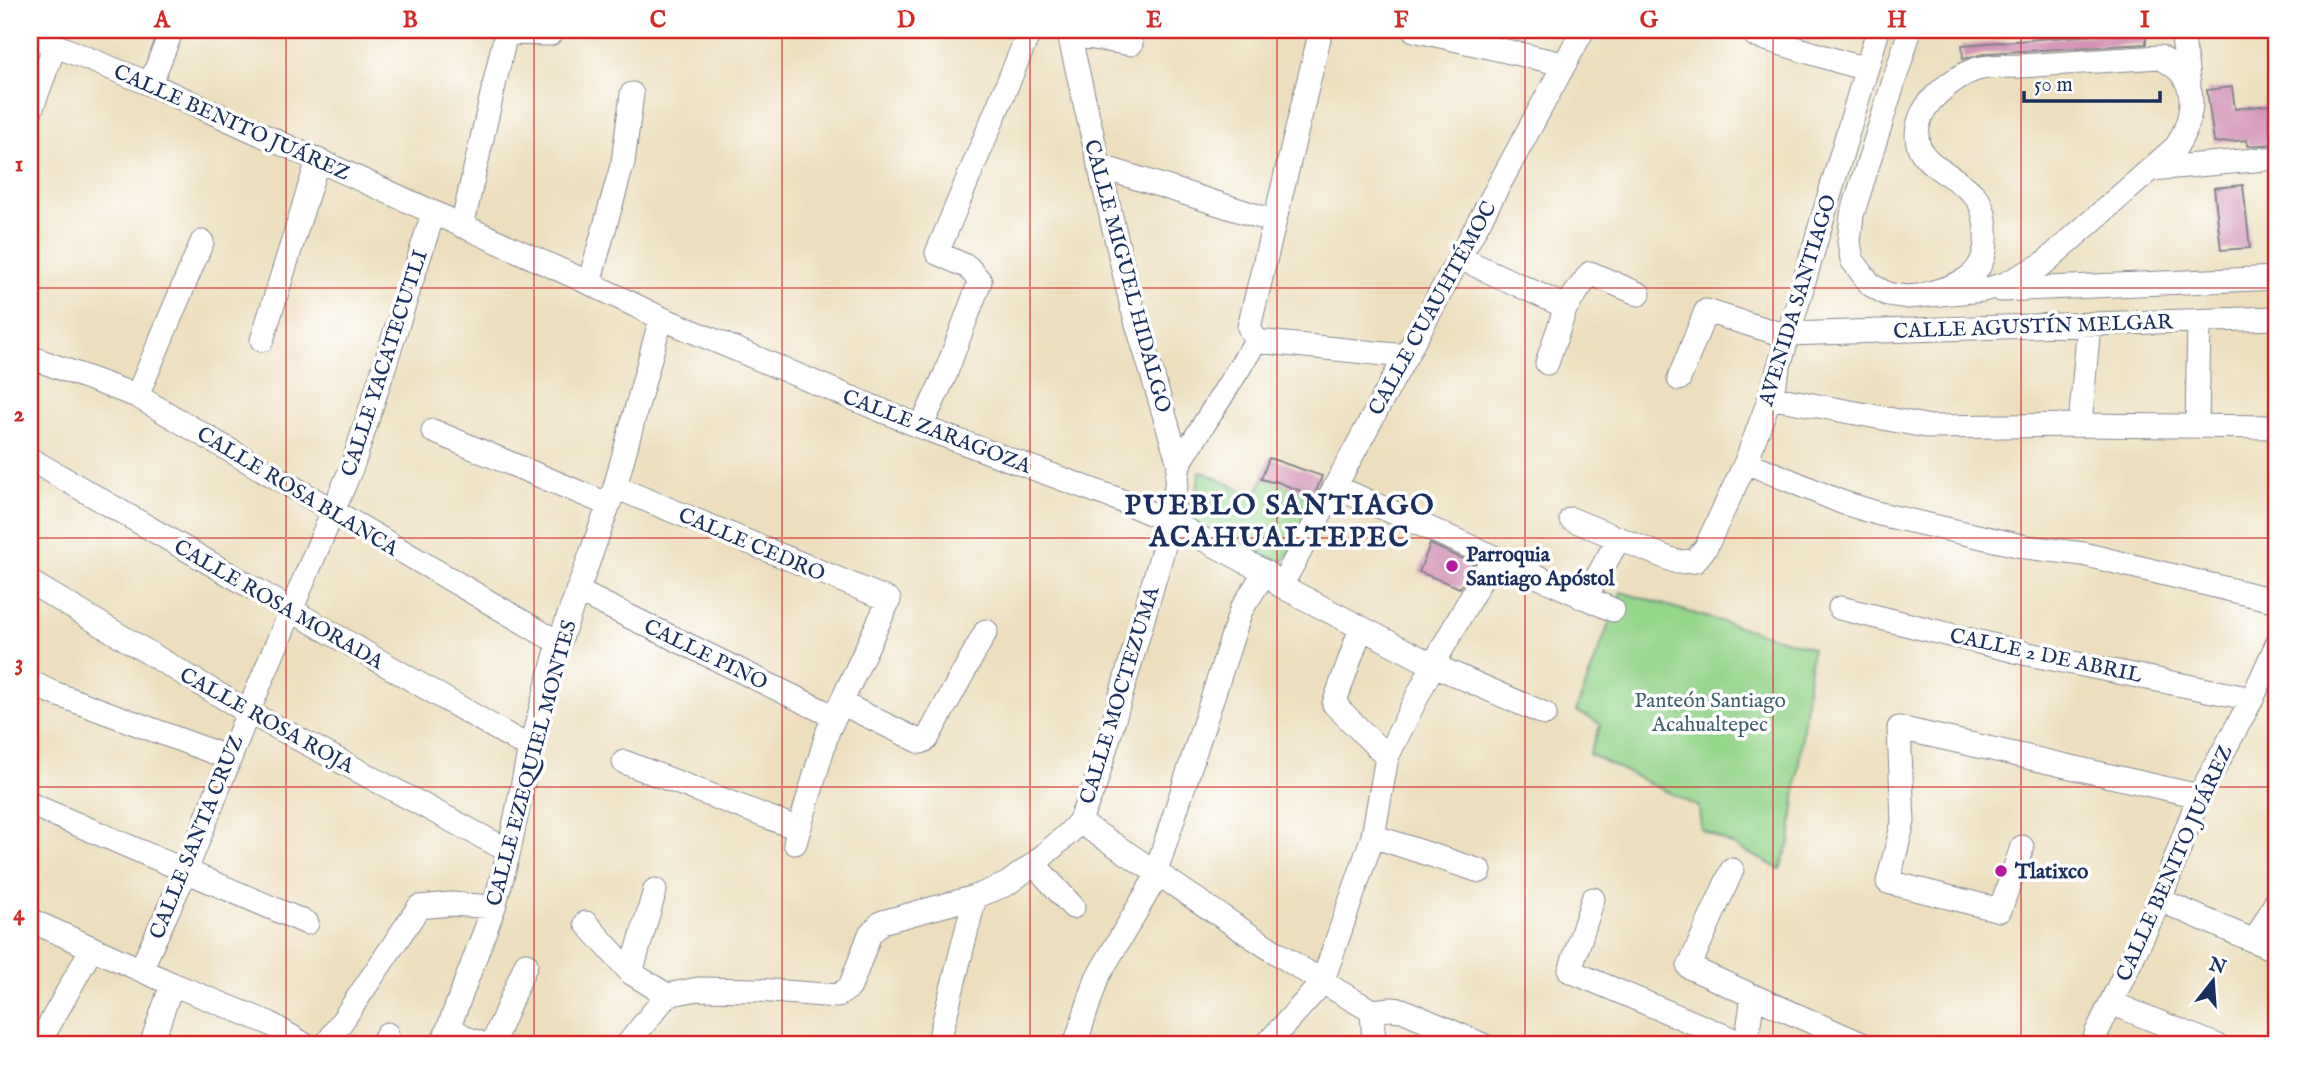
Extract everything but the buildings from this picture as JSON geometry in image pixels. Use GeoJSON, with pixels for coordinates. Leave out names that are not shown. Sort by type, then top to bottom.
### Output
{"type":"FeatureCollection","features":[{"type":"Feature","properties":{"kind":"street"},"geometry":{"type":"LineString","coordinates":[[150,84],[172,30]]}},
{"type":"Feature","properties":{"kind":"street"},"geometry":{"type":"LineString","coordinates":[[921,427],[945,375],[980,281],[968,267],[937,253],[1030,30]]}},
{"type":"Feature","properties":{"kind":"street"},"geometry":{"type":"LineString","coordinates":[[1256,341],[1249,327],[1321,30]]}},
{"type":"Feature","properties":{"kind":"street"},"geometry":{"type":"LineString","coordinates":[[1414,30],[1563,64]]}},
{"type":"Feature","properties":{"kind":"street","name":"CALLE CUAUHTÉMOC"},"geometry":{"type":"LineString","coordinates":[[1075,1045],[1097,978],[1157,872],[1241,610],[1273,579],[1336,487],[1583,30]]}},
{"type":"Feature","properties":{"kind":"street","name":"AVENIDA SANTIAGO"},"geometry":{"type":"LineString","coordinates":[[1618,540],[1677,562],[1695,561],[1706,547],[1746,462],[1770,397],[1878,30]]}},
{"type":"Feature","properties":{"kind":"street"},"geometry":{"type":"LineString","coordinates":[[1910,30],[1852,215],[1849,242],[1852,260],[1871,285],[1887,294],[1907,297],[1983,290],[2277,278]]}},
{"type":"Feature","properties":{"kind":"street"},"geometry":{"type":"LineString","coordinates":[[1983,290],[2005,284],[2043,264],[2176,147],[2183,137],[2190,115],[2182,30]]}},
{"type":"Feature","properties":{"kind":"street"},"geometry":{"type":"LineString","coordinates":[[1068,32],[1131,44]]}},
{"type":"Feature","properties":{"kind":"street","name":"CALLE MIGUEL HIDALGO"},"geometry":{"type":"LineString","coordinates":[[1068,32],[1132,307],[1179,464],[1171,523]]}},
{"type":"Feature","properties":{"kind":"street"},"geometry":{"type":"LineString","coordinates":[[462,226],[506,33],[550,34]]}},
{"type":"Feature","properties":{"kind":"street","name":"CALLE BENITO JUÁREZ"},"geometry":{"type":"LineString","coordinates":[[30,35],[150,84],[433,214]]}},
{"type":"Feature","properties":{"kind":"street"},"geometry":{"type":"LineString","coordinates":[[1756,36],[1851,65],[1867,67]]}},
{"type":"Feature","properties":{"kind":"street"},"geometry":{"type":"LineString","coordinates":[[30,113],[55,45]]}},
{"type":"Feature","properties":{"kind":"street"},"geometry":{"type":"LineString","coordinates":[[1926,294],[1969,279],[1983,261],[1986,246],[1982,205],[1973,192],[1937,169],[1926,158],[1919,144],[1921,117],[1927,105],[1945,87],[1975,69],[2160,57],[2182,73],[2189,88]]}},
{"type":"Feature","properties":{"kind":"street"},"geometry":{"type":"LineString","coordinates":[[589,283],[622,162],[632,94]]}},
{"type":"Feature","properties":{"kind":"street"},"geometry":{"type":"LineString","coordinates":[[2152,169],[2277,158]]}},
{"type":"Feature","properties":{"kind":"street"},"geometry":{"type":"LineString","coordinates":[[262,340],[318,160]]}},
{"type":"Feature","properties":{"kind":"street"},"geometry":{"type":"LineString","coordinates":[[1099,166],[1273,220]]}},
{"type":"Feature","properties":{"kind":"street","name":"CALLE ZARAGOZA"},"geometry":{"type":"LineString","coordinates":[[433,214],[661,318],[921,427],[1117,499],[1171,523],[1433,665],[1545,714]]}},
{"type":"Feature","properties":{"kind":"street","name":"CALLE YACATECUTLI"},"geometry":{"type":"LineString","coordinates":[[333,512],[352,464],[433,214]]}},
{"type":"Feature","properties":{"kind":"street"},"geometry":{"type":"LineString","coordinates":[[137,396],[202,242]]}},
{"type":"Feature","properties":{"kind":"street"},"geometry":{"type":"LineString","coordinates":[[1460,258],[1566,307]]}},
{"type":"Feature","properties":{"kind":"street"},"geometry":{"type":"LineString","coordinates":[[1547,363],[1566,307],[1590,273],[1639,294]]}},
{"type":"Feature","properties":{"kind":"street","name":"CALLE AGUSTÍN MELGAR"},"geometry":{"type":"LineString","coordinates":[[1679,379],[1706,311],[1788,334],[2277,318]]}},
{"type":"Feature","properties":{"kind":"street","name":"CALLE EZEQUIEL MONTES"},"geometry":{"type":"LineString","coordinates":[[446,1036],[495,907],[530,748],[559,643],[611,495],[661,318]]}},
{"type":"Feature","properties":{"kind":"street"},"geometry":{"type":"LineString","coordinates":[[2197,425],[2199,321]]}},
{"type":"Feature","properties":{"kind":"street"},"geometry":{"type":"LineString","coordinates":[[2080,425],[2089,324]]}},
{"type":"Feature","properties":{"kind":"street"},"geometry":{"type":"LineString","coordinates":[[1179,464],[1256,341]]}},
{"type":"Feature","properties":{"kind":"street"},"geometry":{"type":"LineString","coordinates":[[1256,341],[1405,356]]}},
{"type":"Feature","properties":{"kind":"street","name":"CALLE ROSA BLANCA"},"geometry":{"type":"LineString","coordinates":[[30,357],[137,396],[559,643]]}},
{"type":"Feature","properties":{"kind":"street"},"geometry":{"type":"LineString","coordinates":[[1770,397],[1931,428],[2080,425],[2277,426]]}},
{"type":"Feature","properties":{"kind":"street","name":"CALLE CEDRO"},"geometry":{"type":"LineString","coordinates":[[433,431],[889,600],[838,710]]}},
{"type":"Feature","properties":{"kind":"street","name":"CALLE ROSA MORADA"},"geometry":{"type":"LineString","coordinates":[[30,459],[530,748]]}},
{"type":"Feature","properties":{"kind":"street"},"geometry":{"type":"LineString","coordinates":[[1746,462],[1841,502],[1880,514],[2026,547],[2083,554],[2277,601]]}},
{"type":"Feature","properties":{"kind":"street"},"geometry":{"type":"LineString","coordinates":[[1336,487],[1613,610]]}},
{"type":"Feature","properties":{"kind":"street","name":"CALLE SANTA CRUZ"},"geometry":{"type":"LineString","coordinates":[[141,969],[186,872],[247,712],[333,512]]}},
{"type":"Feature","properties":{"kind":"street"},"geometry":{"type":"LineString","coordinates":[[1571,519],[1618,540],[1591,588],[1581,597]]}},
{"type":"Feature","properties":{"kind":"street","name":"CALLE MOCTEZUMA"},"geometry":{"type":"LineString","coordinates":[[667,995],[698,989],[837,996],[850,987],[870,934],[882,922],[975,897],[1007,884],[1070,832],[1079,822],[1095,785],[1171,523]]}},
{"type":"Feature","properties":{"kind":"street"},"geometry":{"type":"LineString","coordinates":[[1266,1045],[1322,983],[1373,836],[1387,757],[1433,665],[1493,558]]}},
{"type":"Feature","properties":{"kind":"street","name":"CALLE ROSA ROJA"},"geometry":{"type":"LineString","coordinates":[[30,582],[247,712],[509,851]]}},
{"type":"Feature","properties":{"kind":"street","name":"CALLE PINO"},"geometry":{"type":"LineString","coordinates":[[577,591],[838,710],[921,742],[927,739],[986,631]]}},
{"type":"Feature","properties":{"kind":"street","name":"CALLE 2 DE ABRIL"},"geometry":{"type":"LineString","coordinates":[[1840,608],[2028,654],[2252,699]]}},
{"type":"Feature","properties":{"kind":"street"},"geometry":{"type":"LineString","coordinates":[[1361,628],[1334,705],[1387,757]]}},
{"type":"Feature","properties":{"kind":"street","name":"CALLE BENITO JUÁREZ"},"geometry":{"type":"LineString","coordinates":[[2093,1045],[2160,900],[2199,796],[2252,699],[2277,644]]}},
{"type":"Feature","properties":{"kind":"street"},"geometry":{"type":"LineString","coordinates":[[30,682],[229,758]]}},
{"type":"Feature","properties":{"kind":"street"},"geometry":{"type":"LineString","coordinates":[[624,762],[797,836],[828,732],[838,710]]}},
{"type":"Feature","properties":{"kind":"street"},"geometry":{"type":"LineString","coordinates":[[2022,847],[2000,910],[1888,882],[1903,822],[1899,728],[2199,796]]}},
{"type":"Feature","properties":{"kind":"street"},"geometry":{"type":"LineString","coordinates":[[30,804],[307,923]]}},
{"type":"Feature","properties":{"kind":"street"},"geometry":{"type":"LineString","coordinates":[[1079,822],[1322,983],[1372,1011],[1402,1010],[1483,1045]]}},
{"type":"Feature","properties":{"kind":"street"},"geometry":{"type":"LineString","coordinates":[[1373,836],[1480,871]]}},
{"type":"Feature","properties":{"kind":"street"},"geometry":{"type":"LineString","coordinates":[[1034,864],[1073,907]]}},
{"type":"Feature","properties":{"kind":"street"},"geometry":{"type":"LineString","coordinates":[[1732,870],[1689,967],[1864,1045]]}},
{"type":"Feature","properties":{"kind":"street"},"geometry":{"type":"LineString","coordinates":[[631,973],[655,890]]}},
{"type":"Feature","properties":{"kind":"street"},"geometry":{"type":"LineString","coordinates":[[938,1045],[975,897]]}},
{"type":"Feature","properties":{"kind":"street"},"geometry":{"type":"LineString","coordinates":[[1593,899],[1570,971],[1746,1045],[1753,996]]}},
{"type":"Feature","properties":{"kind":"street"},"geometry":{"type":"LineString","coordinates":[[2160,900],[2277,951]]}},
{"type":"Feature","properties":{"kind":"street"},"geometry":{"type":"LineString","coordinates":[[2255,941],[2277,900]]}},
{"type":"Feature","properties":{"kind":"street"},"geometry":{"type":"LineString","coordinates":[[326,1045],[419,907],[451,904],[495,907]]}},
{"type":"Feature","properties":{"kind":"street"},"geometry":{"type":"LineString","coordinates":[[30,920],[172,984],[269,1023],[305,1045]]}},
{"type":"Feature","properties":{"kind":"street"},"geometry":{"type":"LineString","coordinates":[[586,923],[631,973],[667,995],[626,1045]]}},
{"type":"Feature","properties":{"kind":"street"},"geometry":{"type":"LineString","coordinates":[[37,1035],[92,948]]}},
{"type":"Feature","properties":{"kind":"street"},"geometry":{"type":"LineString","coordinates":[[492,1045],[526,964]]}},
{"type":"Feature","properties":{"kind":"street"},"geometry":{"type":"LineString","coordinates":[[150,1045],[172,984]]}},
{"type":"Feature","properties":{"kind":"street"},"geometry":{"type":"LineString","coordinates":[[2111,1003],[2216,1045]]}},
{"type":"Feature","properties":{"kind":"street"},"geometry":{"type":"LineString","coordinates":[[1372,1011],[1374,1045]]}},
{"type":"Feature","properties":{"kind":"street"},"geometry":{"type":"LineString","coordinates":[[446,1036],[466,1038],[486,1045]]}},
{"type":"Feature","properties":{"kind":"green space"},"geometry":{"type":"Polygon","coordinates":[[[1271,459],[1329,483],[1284,561],[1276,561],[1191,523],[1200,471],[1256,496],[1271,459]]]}},
{"type":"Feature","properties":{"kind":"green space","name":"Panteón Santiago Acahualtepec"},"geometry":{"type":"Polygon","coordinates":[[[1621,592],[1812,648],[1790,842],[1780,869],[1701,829],[1699,807],[1589,754],[1601,724],[1576,711],[1621,592]]]}},
{"type":"Feature","properties":{"kind":"place","name":"Parroquia Santiago Apóstol"},"geometry":{"type":"Point","coordinates":[1452,566]}},
{"type":"Feature","properties":{"kind":"place","name":"Tlatixco"},"geometry":{"type":"Point","coordinates":[2001,871]}},
{"type":"Feature","properties":{"kind":"district","name":"PUEBLO SANTIAGO ACAHUALTEPEC"},"geometry":{"type":"Point","coordinates":[1280,520]}}]}
